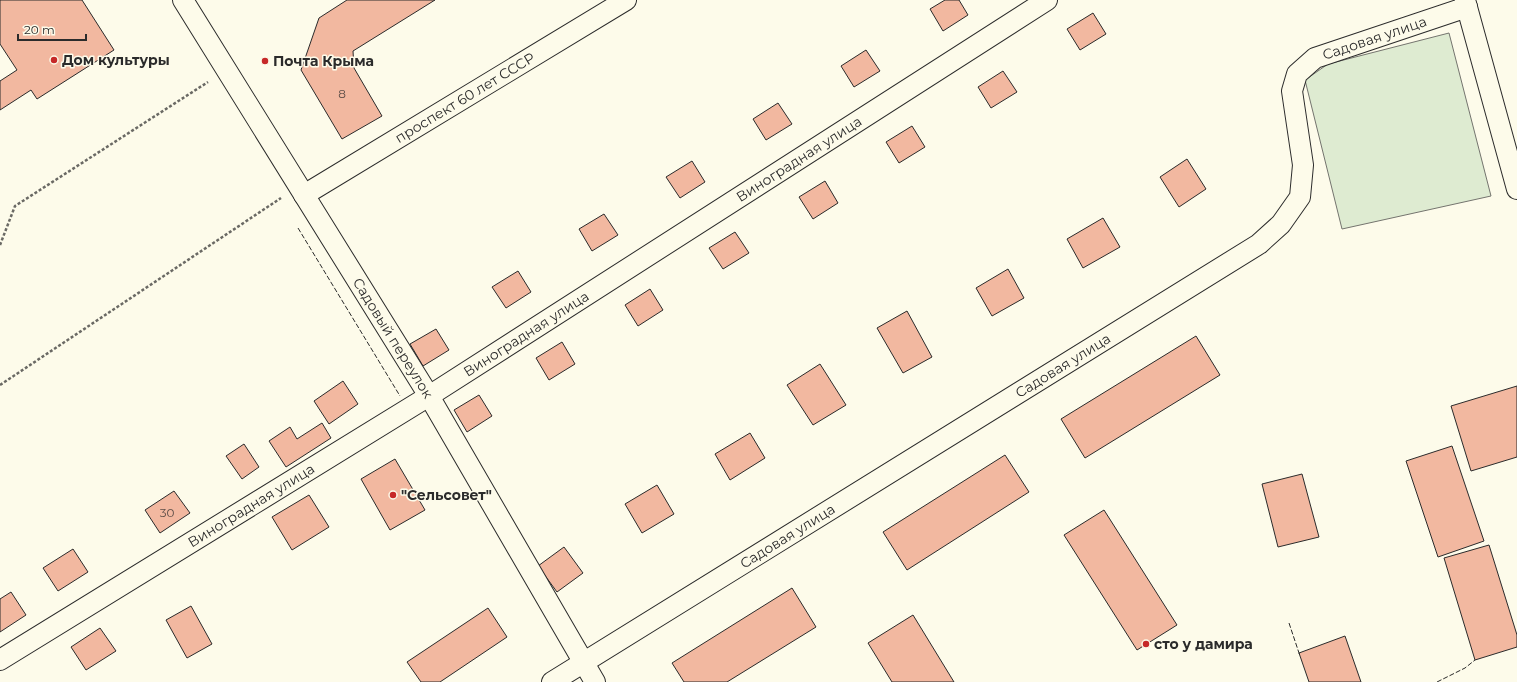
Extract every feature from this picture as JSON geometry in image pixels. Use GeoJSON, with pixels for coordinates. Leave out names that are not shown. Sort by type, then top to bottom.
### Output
{"type":"FeatureCollection","features":[{"type":"Feature","properties":{"kind":"street","name":"Садовый переулок"},"geometry":{"type":"LineString","coordinates":[[183,0],[429,396],[595,682]]}},
{"type":"Feature","properties":{"kind":"street","name":"проспект 60 лет СССР"},"geometry":{"type":"LineString","coordinates":[[301,191],[626,0]]}},
{"type":"Feature","properties":{"kind":"street","name":"Виноградная улица"},"geometry":{"type":"LineString","coordinates":[[0,660],[429,396],[1047,0]]}},
{"type":"Feature","properties":{"kind":"street"},"geometry":{"type":"LineString","coordinates":[[1466,4],[1517,189]]}},
{"type":"Feature","properties":{"kind":"street","name":"Садовая улица"},"geometry":{"type":"LineString","coordinates":[[552,682],[1259,244],[1281,224],[1300,197],[1303,165],[1292,91],[1297,74],[1315,58],[1466,4]]}},
{"type":"Feature","properties":{"kind":"path"},"geometry":{"type":"LineString","coordinates":[[0,245],[16,206],[226,70]]}},
{"type":"Feature","properties":{"kind":"path"},"geometry":{"type":"LineString","coordinates":[[0,385],[301,191]]}},
{"type":"Feature","properties":{"kind":"green space"},"geometry":{"type":"Polygon","coordinates":[[[1449,33],[1491,196],[1342,229],[1305,80],[1328,64],[1449,33]]]}},
{"type":"Feature","properties":{"kind":"building","name":"Дом культуры"},"geometry":{"type":"Polygon","coordinates":[[[0,0],[82,0],[114,50],[37,99],[31,90],[0,110],[0,81],[17,70],[0,44],[0,0]]]}},
{"type":"Feature","properties":{"kind":"building"},"geometry":{"type":"Polygon","coordinates":[[[347,0],[435,0],[353,51],[354,68],[382,116],[342,139],[301,70],[319,18],[347,0]]]}},
{"type":"Feature","properties":{"kind":"building"},"geometry":{"type":"Polygon","coordinates":[[[945,0],[959,0],[968,15],[943,31],[930,9],[945,0]]]}},
{"type":"Feature","properties":{"kind":"building"},"geometry":{"type":"Polygon","coordinates":[[[1093,13],[1106,34],[1080,50],[1067,29],[1093,13]]]}},
{"type":"Feature","properties":{"kind":"building"},"geometry":{"type":"Polygon","coordinates":[[[866,50],[880,71],[854,87],[841,66],[866,50]]]}},
{"type":"Feature","properties":{"kind":"building"},"geometry":{"type":"Polygon","coordinates":[[[1003,71],[1017,92],[991,108],[978,87],[1003,71]]]}},
{"type":"Feature","properties":{"kind":"building"},"geometry":{"type":"Polygon","coordinates":[[[778,103],[792,124],[766,140],[753,119],[778,103]]]}},
{"type":"Feature","properties":{"kind":"building"},"geometry":{"type":"Polygon","coordinates":[[[912,126],[925,147],[899,163],[886,142],[912,126]]]}},
{"type":"Feature","properties":{"kind":"building"},"geometry":{"type":"Polygon","coordinates":[[[1187,159],[1206,189],[1179,207],[1160,177],[1187,159]]]}},
{"type":"Feature","properties":{"kind":"building"},"geometry":{"type":"Polygon","coordinates":[[[692,161],[705,182],[680,198],[666,177],[692,161]]]}},
{"type":"Feature","properties":{"kind":"building"},"geometry":{"type":"Polygon","coordinates":[[[825,181],[838,203],[813,219],[799,197],[825,181]]]}},
{"type":"Feature","properties":{"kind":"building"},"geometry":{"type":"Polygon","coordinates":[[[604,214],[618,235],[592,251],[579,229],[604,214]]]}},
{"type":"Feature","properties":{"kind":"building"},"geometry":{"type":"Polygon","coordinates":[[[1103,218],[1120,247],[1083,268],[1067,239],[1103,218]]]}},
{"type":"Feature","properties":{"kind":"building"},"geometry":{"type":"Polygon","coordinates":[[[735,232],[749,253],[723,269],[709,248],[735,232]]]}},
{"type":"Feature","properties":{"kind":"building"},"geometry":{"type":"Polygon","coordinates":[[[1008,269],[1024,298],[992,316],[976,288],[1008,269]]]}},
{"type":"Feature","properties":{"kind":"building"},"geometry":{"type":"Polygon","coordinates":[[[518,271],[531,292],[506,308],[492,287],[518,271]]]}},
{"type":"Feature","properties":{"kind":"building"},"geometry":{"type":"Polygon","coordinates":[[[650,289],[663,310],[638,326],[625,305],[650,289]]]}},
{"type":"Feature","properties":{"kind":"building"},"geometry":{"type":"Polygon","coordinates":[[[907,311],[932,357],[903,373],[877,328],[907,311]]]}},
{"type":"Feature","properties":{"kind":"building"},"geometry":{"type":"Polygon","coordinates":[[[436,329],[449,350],[423,366],[410,344],[436,329]]]}},
{"type":"Feature","properties":{"kind":"building"},"geometry":{"type":"Polygon","coordinates":[[[1196,336],[1220,375],[1085,458],[1061,419],[1196,336]]]}},
{"type":"Feature","properties":{"kind":"building"},"geometry":{"type":"Polygon","coordinates":[[[562,342],[575,364],[549,380],[536,358],[562,342]]]}},
{"type":"Feature","properties":{"kind":"building"},"geometry":{"type":"Polygon","coordinates":[[[820,364],[846,405],[813,425],[787,385],[820,364]]]}},
{"type":"Feature","properties":{"kind":"building"},"geometry":{"type":"Polygon","coordinates":[[[343,381],[358,404],[329,424],[314,401],[343,381]]]}},
{"type":"Feature","properties":{"kind":"building"},"geometry":{"type":"Polygon","coordinates":[[[1517,386],[1517,457],[1471,471],[1451,406],[1517,386]]]}},
{"type":"Feature","properties":{"kind":"building"},"geometry":{"type":"Polygon","coordinates":[[[479,395],[492,416],[467,432],[454,410],[479,395]]]}},
{"type":"Feature","properties":{"kind":"building"},"geometry":{"type":"Polygon","coordinates":[[[322,423],[331,438],[286,467],[269,441],[290,427],[297,439],[322,423]]]}},
{"type":"Feature","properties":{"kind":"building"},"geometry":{"type":"Polygon","coordinates":[[[750,433],[765,458],[730,480],[715,454],[750,433]]]}},
{"type":"Feature","properties":{"kind":"building"},"geometry":{"type":"Polygon","coordinates":[[[244,444],[259,467],[242,479],[226,456],[244,444]]]}},
{"type":"Feature","properties":{"kind":"building"},"geometry":{"type":"Polygon","coordinates":[[[1452,446],[1484,541],[1438,557],[1406,461],[1452,446]]]}},
{"type":"Feature","properties":{"kind":"building"},"geometry":{"type":"Polygon","coordinates":[[[1005,455],[1029,492],[907,570],[883,532],[1005,455]]]}},
{"type":"Feature","properties":{"kind":"building","name":"\"Сельсовет\""},"geometry":{"type":"Polygon","coordinates":[[[395,459],[425,510],[390,530],[361,479],[395,459]]]}},
{"type":"Feature","properties":{"kind":"building"},"geometry":{"type":"Polygon","coordinates":[[[1302,474],[1319,537],[1278,547],[1262,484],[1302,474]]]}},
{"type":"Feature","properties":{"kind":"building"},"geometry":{"type":"Polygon","coordinates":[[[657,485],[674,514],[642,533],[625,504],[657,485]]]}},
{"type":"Feature","properties":{"kind":"building"},"geometry":{"type":"Polygon","coordinates":[[[174,491],[190,513],[160,533],[145,510],[174,491]]]}},
{"type":"Feature","properties":{"kind":"building"},"geometry":{"type":"Polygon","coordinates":[[[309,495],[329,527],[292,550],[272,517],[309,495]]]}},
{"type":"Feature","properties":{"kind":"building"},"geometry":{"type":"Polygon","coordinates":[[[1104,510],[1177,625],[1137,650],[1064,535],[1104,510]]]}},
{"type":"Feature","properties":{"kind":"building"},"geometry":{"type":"Polygon","coordinates":[[[1489,545],[1517,635],[1517,647],[1475,660],[1444,558],[1489,545]]]}},
{"type":"Feature","properties":{"kind":"building"},"geometry":{"type":"Polygon","coordinates":[[[564,547],[583,573],[557,592],[538,566],[564,547]]]}},
{"type":"Feature","properties":{"kind":"building"},"geometry":{"type":"Polygon","coordinates":[[[73,549],[88,572],[58,591],[43,568],[73,549]]]}},
{"type":"Feature","properties":{"kind":"building"},"geometry":{"type":"Polygon","coordinates":[[[792,588],[816,627],[727,682],[684,682],[672,663],[792,588]]]}},
{"type":"Feature","properties":{"kind":"building"},"geometry":{"type":"Polygon","coordinates":[[[11,592],[26,615],[0,632],[0,599],[11,592]]]}},
{"type":"Feature","properties":{"kind":"building"},"geometry":{"type":"Polygon","coordinates":[[[191,606],[212,644],[187,658],[166,620],[191,606]]]}},
{"type":"Feature","properties":{"kind":"building"},"geometry":{"type":"Polygon","coordinates":[[[488,608],[507,637],[440,682],[421,682],[407,662],[488,608]]]}},
{"type":"Feature","properties":{"kind":"building"},"geometry":{"type":"Polygon","coordinates":[[[913,615],[954,682],[892,682],[868,643],[913,615]]]}},
{"type":"Feature","properties":{"kind":"building"},"geometry":{"type":"Polygon","coordinates":[[[100,628],[116,651],[86,670],[71,647],[100,628]]]}},
{"type":"Feature","properties":{"kind":"building"},"geometry":{"type":"Polygon","coordinates":[[[1345,636],[1361,682],[1309,682],[1299,653],[1345,636]]]}},
{"type":"Feature","properties":{"kind":"fence"},"geometry":{"type":"LineString","coordinates":[[298,228],[400,396]]}},
{"type":"Feature","properties":{"kind":"fence"},"geometry":{"type":"LineString","coordinates":[[1289,623],[1300,656]]}},
{"type":"Feature","properties":{"kind":"fence"},"geometry":{"type":"LineString","coordinates":[[1437,682],[1465,668],[1475,660]]}},
{"type":"Feature","properties":{"kind":"place","name":"Дом культуры"},"geometry":{"type":"Point","coordinates":[54,60]}},
{"type":"Feature","properties":{"kind":"place","name":"Почта Крыма"},"geometry":{"type":"Point","coordinates":[265,61]}},
{"type":"Feature","properties":{"kind":"place","name":"\"Сельсовет\""},"geometry":{"type":"Point","coordinates":[393,495]}},
{"type":"Feature","properties":{"kind":"place","name":"сто у дамира"},"geometry":{"type":"Point","coordinates":[1146,644]}}]}
